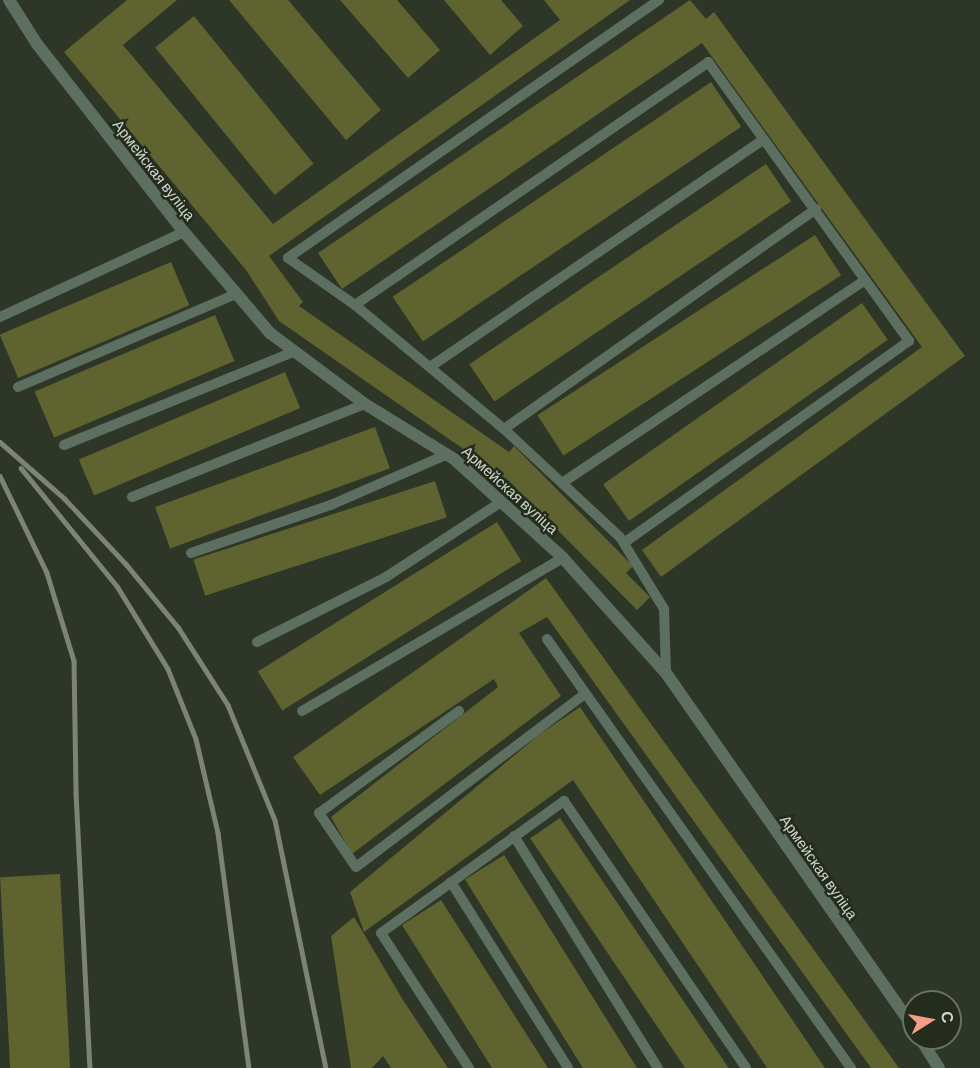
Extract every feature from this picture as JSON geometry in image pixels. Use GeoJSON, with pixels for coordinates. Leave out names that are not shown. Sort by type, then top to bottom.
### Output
{"type":"FeatureCollection","features":[{"type":"Feature","properties":{"kind":"street","name":"Армейская вуліца"},"geometry":{"type":"LineString","coordinates":[[9,0],[37,44],[184,232],[270,333],[365,404],[447,454],[563,558],[666,673],[902,1012]]}},
{"type":"Feature","properties":{"kind":"street"},"geometry":{"type":"LineString","coordinates":[[928,1050],[939,1068]]}},
{"type":"Feature","properties":{"kind":"lane"},"geometry":{"type":"LineString","coordinates":[[659,0],[288,258],[355,305],[504,429],[624,543],[664,609],[666,673]]}},
{"type":"Feature","properties":{"kind":"lane"},"geometry":{"type":"LineString","coordinates":[[355,305],[708,62],[909,341],[624,543]]}},
{"type":"Feature","properties":{"kind":"lane"},"geometry":{"type":"LineString","coordinates":[[430,367],[763,140]]}},
{"type":"Feature","properties":{"kind":"lane"},"geometry":{"type":"LineString","coordinates":[[504,429],[816,209]]}},
{"type":"Feature","properties":{"kind":"lane"},"geometry":{"type":"LineString","coordinates":[[0,317],[184,232]]}},
{"type":"Feature","properties":{"kind":"lane"},"geometry":{"type":"LineString","coordinates":[[562,483],[865,280]]}},
{"type":"Feature","properties":{"kind":"lane"},"geometry":{"type":"LineString","coordinates":[[18,387],[236,294]]}},
{"type":"Feature","properties":{"kind":"lane"},"geometry":{"type":"LineString","coordinates":[[64,445],[293,352]]}},
{"type":"Feature","properties":{"kind":"lane"},"geometry":{"type":"LineString","coordinates":[[132,497],[365,404]]}},
{"type":"Feature","properties":{"kind":"lane"},"geometry":{"type":"LineString","coordinates":[[191,553],[333,504],[447,454]]}},
{"type":"Feature","properties":{"kind":"lane"},"geometry":{"type":"LineString","coordinates":[[257,642],[386,577],[501,502]]}},
{"type":"Feature","properties":{"kind":"lane"},"geometry":{"type":"LineString","coordinates":[[302,711],[563,558]]}},
{"type":"Feature","properties":{"kind":"lane"},"geometry":{"type":"LineString","coordinates":[[547,639],[851,1068]]}},
{"type":"Feature","properties":{"kind":"lane"},"geometry":{"type":"LineString","coordinates":[[459,711],[319,813],[356,867],[585,694]]}},
{"type":"Feature","properties":{"kind":"lane"},"geometry":{"type":"LineString","coordinates":[[469,1068],[381,933],[564,801],[746,1068]]}},
{"type":"Feature","properties":{"kind":"lane"},"geometry":{"type":"LineString","coordinates":[[514,836],[658,1068]]}},
{"type":"Feature","properties":{"kind":"lane"},"geometry":{"type":"LineString","coordinates":[[451,882],[568,1068]]}},
{"type":"Feature","properties":{"kind":"building"},"geometry":{"type":"Polygon","coordinates":[[[127,0],[177,0],[123,45],[273,224],[560,20],[544,0],[630,0],[269,256],[303,302],[299,306],[509,452],[514,446],[633,566],[626,573],[650,597],[637,610],[508,480],[279,321],[246,270],[64,52],[127,0]]]}},
{"type":"Feature","properties":{"kind":"building"},"geometry":{"type":"Polygon","coordinates":[[[229,0],[288,0],[381,110],[346,140],[229,0]]]}},
{"type":"Feature","properties":{"kind":"building"},"geometry":{"type":"Polygon","coordinates":[[[340,0],[397,0],[440,50],[408,78],[340,0]]]}},
{"type":"Feature","properties":{"kind":"building"},"geometry":{"type":"Polygon","coordinates":[[[444,0],[501,0],[523,26],[490,55],[444,0]]]}},
{"type":"Feature","properties":{"kind":"building"},"geometry":{"type":"Polygon","coordinates":[[[690,0],[706,19],[714,12],[965,356],[661,577],[642,550],[922,347],[702,43],[342,289],[318,253],[690,0]]]}},
{"type":"Feature","properties":{"kind":"building"},"geometry":{"type":"Polygon","coordinates":[[[194,16],[314,164],[275,195],[155,47],[194,16]]]}},
{"type":"Feature","properties":{"kind":"building"},"geometry":{"type":"Polygon","coordinates":[[[711,82],[741,127],[423,341],[393,297],[711,82]]]}},
{"type":"Feature","properties":{"kind":"building"},"geometry":{"type":"Polygon","coordinates":[[[766,164],[791,201],[494,401],[469,364],[766,164]]]}},
{"type":"Feature","properties":{"kind":"building"},"geometry":{"type":"Polygon","coordinates":[[[815,235],[841,275],[564,456],[537,415],[815,235]]]}},
{"type":"Feature","properties":{"kind":"building"},"geometry":{"type":"Polygon","coordinates":[[[171,262],[189,305],[18,378],[0,335],[171,262]]]}},
{"type":"Feature","properties":{"kind":"building"},"geometry":{"type":"Polygon","coordinates":[[[862,303],[888,340],[629,521],[603,484],[862,303]]]}},
{"type":"Feature","properties":{"kind":"building"},"geometry":{"type":"Polygon","coordinates":[[[215,315],[235,361],[54,438],[35,392],[215,315]]]}},
{"type":"Feature","properties":{"kind":"building"},"geometry":{"type":"Polygon","coordinates":[[[285,372],[300,408],[94,495],[79,460],[285,372]]]}},
{"type":"Feature","properties":{"kind":"building"},"geometry":{"type":"Polygon","coordinates":[[[375,427],[390,468],[170,548],[155,507],[375,427]]]}},
{"type":"Feature","properties":{"kind":"building"},"geometry":{"type":"Polygon","coordinates":[[[435,481],[447,517],[205,596],[193,559],[435,481]]]}},
{"type":"Feature","properties":{"kind":"building"},"geometry":{"type":"Polygon","coordinates":[[[497,522],[521,561],[282,710],[258,671],[497,522]]]}},
{"type":"Feature","properties":{"kind":"building"},"geometry":{"type":"Polygon","coordinates":[[[546,578],[899,1068],[871,1068],[547,617],[519,633],[561,696],[352,854],[331,817],[498,687],[494,679],[320,795],[293,757],[546,578]]]}},
{"type":"Feature","properties":{"kind":"building"},"geometry":{"type":"Polygon","coordinates":[[[580,707],[825,1068],[767,1068],[573,780],[364,932],[350,892],[540,734],[580,707]]]}},
{"type":"Feature","properties":{"kind":"building"},"geometry":{"type":"Polygon","coordinates":[[[560,818],[729,1068],[685,1068],[530,838],[560,818]]]}},
{"type":"Feature","properties":{"kind":"building"},"geometry":{"type":"Polygon","coordinates":[[[504,855],[637,1068],[583,1068],[465,879],[504,855]]]}},
{"type":"Feature","properties":{"kind":"building"},"geometry":{"type":"Polygon","coordinates":[[[60,874],[70,1068],[10,1068],[0,877],[60,874]]]}},
{"type":"Feature","properties":{"kind":"building"},"geometry":{"type":"Polygon","coordinates":[[[441,900],[548,1068],[492,1068],[402,925],[441,900]]]}},
{"type":"Feature","properties":{"kind":"building"},"geometry":{"type":"Polygon","coordinates":[[[354,917],[403,1000],[448,1068],[391,1068],[383,1056],[372,1068],[351,1068],[331,936],[354,917]]]}},
{"type":"Feature","properties":{"kind":"railway"},"geometry":{"type":"LineString","coordinates":[[0,442],[65,499],[126,564],[178,627],[228,705],[275,820],[326,1068]]}},
{"type":"Feature","properties":{"kind":"railway"},"geometry":{"type":"LineString","coordinates":[[21,468],[117,586],[168,669],[196,739],[218,833],[249,1068]]}},
{"type":"Feature","properties":{"kind":"railway"},"geometry":{"type":"LineString","coordinates":[[0,476],[47,573],[74,661],[76,793],[90,1068]]}}]}
